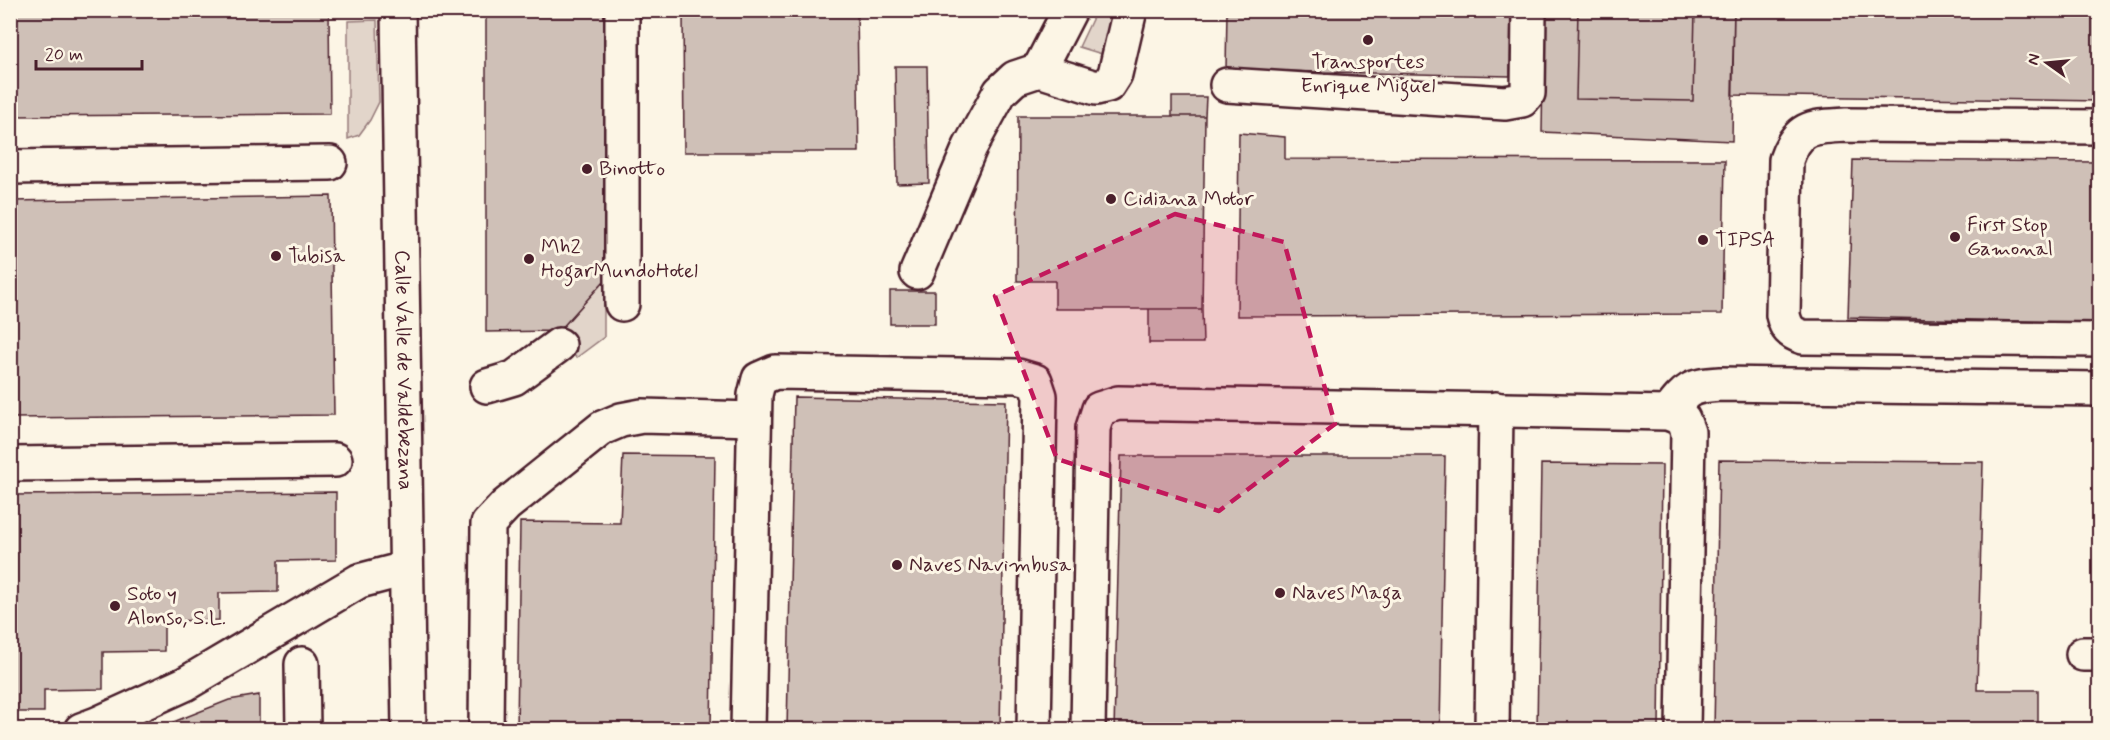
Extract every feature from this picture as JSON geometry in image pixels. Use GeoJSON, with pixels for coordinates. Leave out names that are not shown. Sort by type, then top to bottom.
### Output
{"type":"FeatureCollection","features":[{"type":"Feature","properties":{"kind":"street","name":"Calle Valle de Valdebezana"},"geometry":{"type":"LineString","coordinates":[[398,10],[409,729]]}},
{"type":"Feature","properties":{"kind":"street"},"geometry":{"type":"LineString","coordinates":[[622,10],[622,304]]}},
{"type":"Feature","properties":{"kind":"street"},"geometry":{"type":"LineString","coordinates":[[1039,70],[1070,10]]}},
{"type":"Feature","properties":{"kind":"street"},"geometry":{"type":"LineString","coordinates":[[917,272],[970,147],[1000,92],[1015,78],[1039,70],[1096,88],[1108,85],[1115,74],[1130,10]]}},
{"type":"Feature","properties":{"kind":"street"},"geometry":{"type":"LineString","coordinates":[[1227,85],[1505,103],[1522,100],[1528,93],[1530,10]]}},
{"type":"Feature","properties":{"kind":"street"},"geometry":{"type":"LineString","coordinates":[[2100,128],[1846,125],[1818,126],[1800,134],[1792,144],[1786,160],[1783,315],[1786,327],[1794,334],[1803,337],[2100,340]]}},
{"type":"Feature","properties":{"kind":"street"},"geometry":{"type":"LineString","coordinates":[[10,167],[330,163]]}},
{"type":"Feature","properties":{"kind":"street"},"geometry":{"type":"LineString","coordinates":[[487,386],[514,378],[559,345]]}},
{"type":"Feature","properties":{"kind":"street"},"geometry":{"type":"LineString","coordinates":[[748,729],[755,395],[759,379],[775,372],[1018,376],[1035,381],[1040,396],[1034,729]]}},
{"type":"Feature","properties":{"kind":"street"},"geometry":{"type":"LineString","coordinates":[[1668,412],[1685,392],[1698,385],[2100,389]]}},
{"type":"Feature","properties":{"kind":"street"},"geometry":{"type":"LineString","coordinates":[[1088,729],[1093,428],[1099,409],[1118,403],[1668,412],[1683,419],[1688,432],[1683,729]]}},
{"type":"Feature","properties":{"kind":"street"},"geometry":{"type":"LineString","coordinates":[[1492,729],[1496,409]]}},
{"type":"Feature","properties":{"kind":"street"},"geometry":{"type":"LineString","coordinates":[[486,729],[488,524],[506,505],[602,428],[621,420],[642,416],[754,419]]}},
{"type":"Feature","properties":{"kind":"street"},"geometry":{"type":"LineString","coordinates":[[10,464],[335,460]]}},
{"type":"Feature","properties":{"kind":"street"},"geometry":{"type":"LineString","coordinates":[[81,729],[185,684],[359,581],[405,569]]}},
{"type":"Feature","properties":{"kind":"street"},"geometry":{"type":"LineString","coordinates":[[302,664],[303,729]]}},
{"type":"Feature","properties":{"kind":"highlighted area"},"geometry":{"type":"Polygon","coordinates":[[[1175,214],[1284,242],[1335,424],[1219,511],[1057,459],[995,296],[1175,214]]]}},
{"type":"Feature","properties":{"kind":"shaded area"},"geometry":{"type":"Polygon","coordinates":[[[1096,11],[1113,11],[1102,54],[1079,47],[1096,11]]]}},
{"type":"Feature","properties":{"kind":"shaded area"},"geometry":{"type":"Polygon","coordinates":[[[377,20],[379,102],[359,135],[348,139],[348,21],[377,20]]]}},
{"type":"Feature","properties":{"kind":"shaded area"},"geometry":{"type":"Polygon","coordinates":[[[604,281],[604,337],[576,358],[559,331],[604,281]]]}},
{"type":"Feature","properties":{"kind":"building"},"geometry":{"type":"Polygon","coordinates":[[[10,10],[329,10],[330,114],[10,116],[10,10]]]}},
{"type":"Feature","properties":{"kind":"building"},"geometry":{"type":"Polygon","coordinates":[[[486,10],[604,10],[604,281],[559,331],[486,332],[486,10]]]}},
{"type":"Feature","properties":{"kind":"building"},"geometry":{"type":"Polygon","coordinates":[[[683,10],[857,10],[859,152],[684,152],[683,10]]]}},
{"type":"Feature","properties":{"kind":"building","name":"Transportes Enrique Miguel"},"geometry":{"type":"Polygon","coordinates":[[[1227,10],[1511,10],[1510,76],[1226,70],[1227,10]]]}},
{"type":"Feature","properties":{"kind":"building"},"geometry":{"type":"Polygon","coordinates":[[[1544,10],[1578,10],[1576,99],[1693,101],[1695,10],[1734,10],[1732,141],[1542,132],[1544,10]]]}},
{"type":"Feature","properties":{"kind":"building"},"geometry":{"type":"Polygon","coordinates":[[[1578,10],[1695,10],[1693,101],[1576,99],[1578,10]]]}},
{"type":"Feature","properties":{"kind":"building"},"geometry":{"type":"Polygon","coordinates":[[[1734,10],[2100,10],[2100,101],[1732,95],[1734,10]]]}},
{"type":"Feature","properties":{"kind":"building"},"geometry":{"type":"Polygon","coordinates":[[[895,66],[927,66],[929,183],[897,184],[895,66]]]}},
{"type":"Feature","properties":{"kind":"building"},"geometry":{"type":"Polygon","coordinates":[[[1172,97],[1206,97],[1205,116],[1172,116],[1172,97]]]}},
{"type":"Feature","properties":{"kind":"building","name":"Cidiana Motor"},"geometry":{"type":"Polygon","coordinates":[[[1018,116],[1205,116],[1202,309],[1055,309],[1055,281],[1017,281],[1018,116]]]}},
{"type":"Feature","properties":{"kind":"building"},"geometry":{"type":"Polygon","coordinates":[[[1239,133],[1285,137],[1285,159],[1725,160],[1722,314],[1237,316],[1239,133]]]}},
{"type":"Feature","properties":{"kind":"building"},"geometry":{"type":"Polygon","coordinates":[[[1853,160],[2100,162],[2100,323],[1848,317],[1853,160]]]}},
{"type":"Feature","properties":{"kind":"building"},"geometry":{"type":"Polygon","coordinates":[[[331,196],[334,415],[10,418],[10,201],[331,196]]]}},
{"type":"Feature","properties":{"kind":"building"},"geometry":{"type":"Polygon","coordinates":[[[890,291],[935,291],[935,324],[890,324],[890,291]]]}},
{"type":"Feature","properties":{"kind":"building"},"geometry":{"type":"Polygon","coordinates":[[[1149,309],[1202,309],[1203,343],[1149,343],[1149,309]]]}},
{"type":"Feature","properties":{"kind":"building","name":"Naves Navimbusa"},"geometry":{"type":"Polygon","coordinates":[[[794,397],[1006,401],[1000,730],[787,730],[794,397]]]}},
{"type":"Feature","properties":{"kind":"building"},"geometry":{"type":"Polygon","coordinates":[[[623,455],[715,456],[711,730],[517,730],[520,522],[620,523],[623,455]]]}},
{"type":"Feature","properties":{"kind":"building","name":"Naves Maga"},"geometry":{"type":"Polygon","coordinates":[[[1121,456],[1445,456],[1440,730],[1114,730],[1121,456]]]}},
{"type":"Feature","properties":{"kind":"building"},"geometry":{"type":"Polygon","coordinates":[[[1719,460],[1983,462],[1977,690],[2038,690],[2038,730],[1714,730],[1719,460]]]}},
{"type":"Feature","properties":{"kind":"building"},"geometry":{"type":"Polygon","coordinates":[[[1541,464],[1662,465],[1659,730],[1537,730],[1541,464]]]}},
{"type":"Feature","properties":{"kind":"building","name":"Soto y Alonso, S.L."},"geometry":{"type":"Polygon","coordinates":[[[336,492],[336,560],[278,561],[278,592],[219,593],[219,620],[164,621],[164,651],[103,652],[103,689],[44,690],[44,712],[10,712],[10,495],[336,492]]]}},
{"type":"Feature","properties":{"kind":"building"},"geometry":{"type":"Polygon","coordinates":[[[259,695],[259,730],[153,730],[229,700],[259,695]]]}},
{"type":"Feature","properties":{"kind":"place","name":"Transportes Enrique Miguel"},"geometry":{"type":"Point","coordinates":[1368,40]}},
{"type":"Feature","properties":{"kind":"place","name":"Binotto"},"geometry":{"type":"Point","coordinates":[587,169]}},
{"type":"Feature","properties":{"kind":"place","name":"Cidiana Motor"},"geometry":{"type":"Point","coordinates":[1111,199]}},
{"type":"Feature","properties":{"kind":"place","name":"First Stop Gamonal"},"geometry":{"type":"Point","coordinates":[1955,237]}},
{"type":"Feature","properties":{"kind":"place","name":"TIPSA"},"geometry":{"type":"Point","coordinates":[1703,240]}},
{"type":"Feature","properties":{"kind":"place","name":"Tubisa"},"geometry":{"type":"Point","coordinates":[276,256]}},
{"type":"Feature","properties":{"kind":"place","name":"Mh2 HogarMundoHotel"},"geometry":{"type":"Point","coordinates":[529,259]}},
{"type":"Feature","properties":{"kind":"place","name":"Naves Navimbusa"},"geometry":{"type":"Point","coordinates":[897,565]}},
{"type":"Feature","properties":{"kind":"place","name":"Naves Maga"},"geometry":{"type":"Point","coordinates":[1280,593]}},
{"type":"Feature","properties":{"kind":"place","name":"Soto y Alonso, S.L."},"geometry":{"type":"Point","coordinates":[115,606]}}]}
